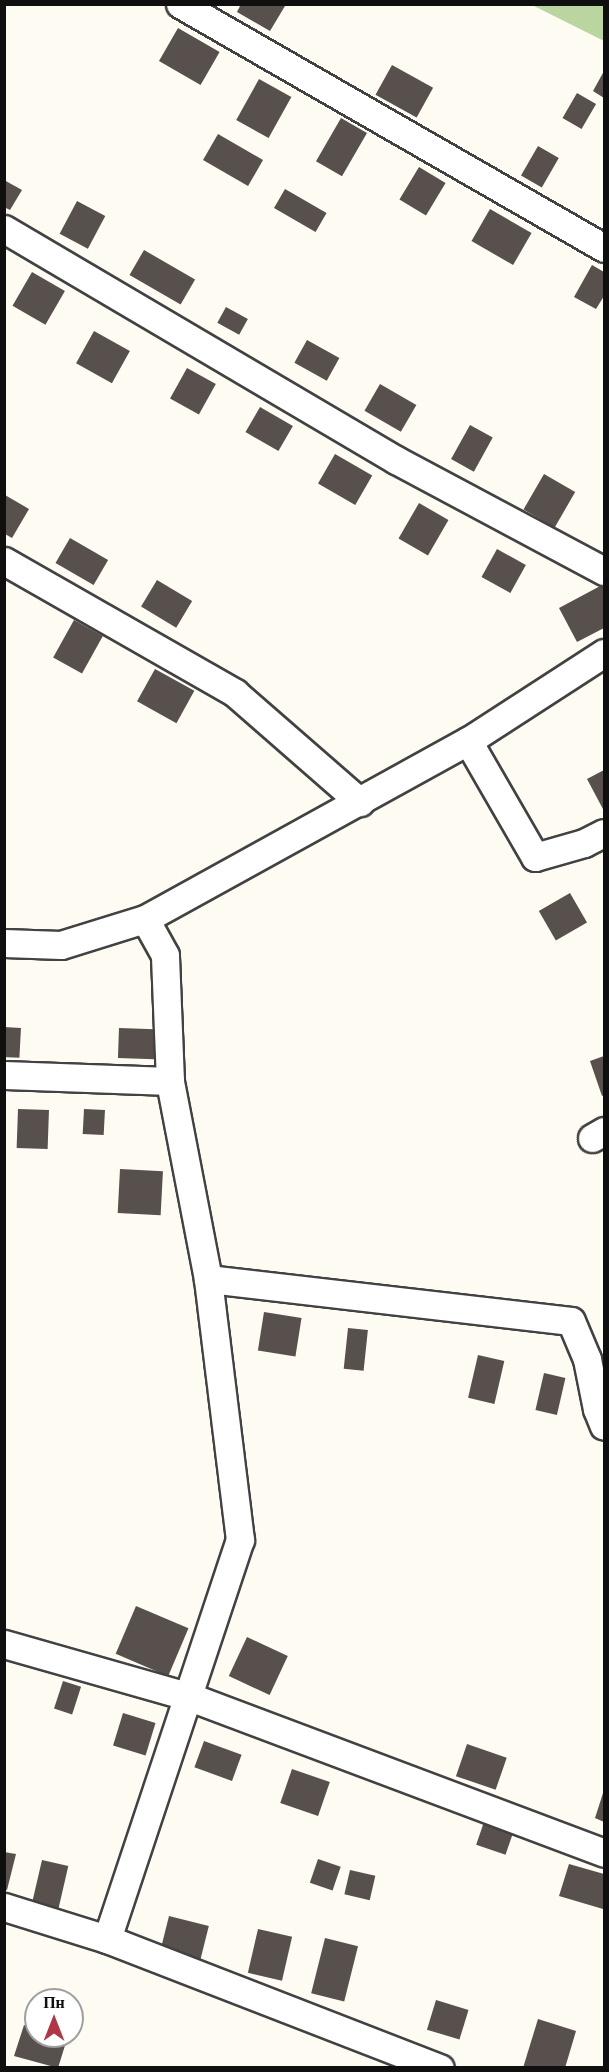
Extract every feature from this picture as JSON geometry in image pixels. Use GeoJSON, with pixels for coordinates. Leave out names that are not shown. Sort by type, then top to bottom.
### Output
{"type":"FeatureCollection","features":[{"type":"Feature","properties":{"kind":"street"},"geometry":{"type":"LineString","coordinates":[[180,4],[604,248]]}},
{"type":"Feature","properties":{"kind":"street"},"geometry":{"type":"LineString","coordinates":[[4,230],[396,460],[604,571]]}},
{"type":"Feature","properties":{"kind":"street"},"geometry":{"type":"LineString","coordinates":[[4,561],[235,693],[360,802]]}},
{"type":"Feature","properties":{"kind":"street"},"geometry":{"type":"LineString","coordinates":[[4,943],[60,945],[145,919],[468,741],[604,653]]}},
{"type":"Feature","properties":{"kind":"street"},"geometry":{"type":"LineString","coordinates":[[468,741],[535,857],[584,843],[604,832]]}},
{"type":"Feature","properties":{"kind":"street"},"geometry":{"type":"LineString","coordinates":[[107,1940],[190,1697],[240,1540],[208,1279],[170,1081],[165,955],[145,919]]}},
{"type":"Feature","properties":{"kind":"street"},"geometry":{"type":"LineString","coordinates":[[4,1075],[170,1081]]}},
{"type":"Feature","properties":{"kind":"street"},"geometry":{"type":"LineString","coordinates":[[208,1279],[572,1321],[587,1359],[602,1413]]}},
{"type":"Feature","properties":{"kind":"street"},"geometry":{"type":"LineString","coordinates":[[4,1644],[190,1697],[604,1853]]}},
{"type":"Feature","properties":{"kind":"street"},"geometry":{"type":"LineString","coordinates":[[4,1907],[107,1940],[440,2067]]}},
{"type":"Feature","properties":{"kind":"green space"},"geometry":{"type":"Polygon","coordinates":[[[532,5],[604,5],[604,41],[532,5]]]}},
{"type":"Feature","properties":{"kind":"building"},"geometry":{"type":"Polygon","coordinates":[[[241,4],[283,4],[285,6],[270,31],[237,12],[241,4]]]}},
{"type":"Feature","properties":{"kind":"building"},"geometry":{"type":"Polygon","coordinates":[[[178,28],[220,52],[201,85],[159,61],[178,28]]]}},
{"type":"Feature","properties":{"kind":"building"},"geometry":{"type":"Polygon","coordinates":[[[392,65],[433,88],[417,118],[376,95],[392,65]]]}},
{"type":"Feature","properties":{"kind":"building"},"geometry":{"type":"Polygon","coordinates":[[[604,71],[604,98],[593,91],[604,71]]]}},
{"type":"Feature","properties":{"kind":"building"},"geometry":{"type":"Polygon","coordinates":[[[259,79],[291,97],[269,138],[236,120],[259,79]]]}},
{"type":"Feature","properties":{"kind":"building"},"geometry":{"type":"Polygon","coordinates":[[[577,93],[596,104],[582,129],[562,118],[577,93]]]}},
{"type":"Feature","properties":{"kind":"building"},"geometry":{"type":"Polygon","coordinates":[[[341,118],[367,133],[342,176],[316,161],[341,118]]]}},
{"type":"Feature","properties":{"kind":"building"},"geometry":{"type":"Polygon","coordinates":[[[218,134],[263,160],[248,186],[203,160],[218,134]]]}},
{"type":"Feature","properties":{"kind":"building"},"geometry":{"type":"Polygon","coordinates":[[[538,146],[559,158],[542,187],[521,175],[538,146]]]}},
{"type":"Feature","properties":{"kind":"building"},"geometry":{"type":"Polygon","coordinates":[[[419,167],[446,183],[426,216],[399,200],[419,167]]]}},
{"type":"Feature","properties":{"kind":"building"},"geometry":{"type":"Polygon","coordinates":[[[4,180],[22,190],[10,210],[4,207],[4,180]]]}},
{"type":"Feature","properties":{"kind":"building"},"geometry":{"type":"Polygon","coordinates":[[[285,189],[327,213],[316,232],[274,208],[285,189]]]}},
{"type":"Feature","properties":{"kind":"building"},"geometry":{"type":"Polygon","coordinates":[[[77,201],[105,216],[88,249],[60,234],[77,201]]]}},
{"type":"Feature","properties":{"kind":"building"},"geometry":{"type":"Polygon","coordinates":[[[490,209],[532,233],[513,265],[472,241],[490,209]]]}},
{"type":"Feature","properties":{"kind":"building"},"geometry":{"type":"Polygon","coordinates":[[[144,250],[195,280],[181,305],[130,275],[144,250]]]}},
{"type":"Feature","properties":{"kind":"building"},"geometry":{"type":"Polygon","coordinates":[[[592,265],[604,272],[604,296],[596,309],[574,297],[592,265]]]}},
{"type":"Feature","properties":{"kind":"building"},"geometry":{"type":"Polygon","coordinates":[[[32,272],[65,291],[45,325],[13,306],[32,272]]]}},
{"type":"Feature","properties":{"kind":"building"},"geometry":{"type":"Polygon","coordinates":[[[226,307],[248,319],[239,335],[217,323],[226,307]]]}},
{"type":"Feature","properties":{"kind":"building"},"geometry":{"type":"Polygon","coordinates":[[[94,331],[130,351],[112,383],[76,363],[94,331]]]}},
{"type":"Feature","properties":{"kind":"building"},"geometry":{"type":"Polygon","coordinates":[[[307,340],[339,358],[327,381],[294,363],[307,340]]]}},
{"type":"Feature","properties":{"kind":"building"},"geometry":{"type":"Polygon","coordinates":[[[187,368],[216,384],[199,415],[170,399],[187,368]]]}},
{"type":"Feature","properties":{"kind":"building"},"geometry":{"type":"Polygon","coordinates":[[[380,384],[416,405],[401,432],[364,411],[380,384]]]}},
{"type":"Feature","properties":{"kind":"building"},"geometry":{"type":"Polygon","coordinates":[[[260,407],[293,426],[278,451],[246,432],[260,407]]]}},
{"type":"Feature","properties":{"kind":"building"},"geometry":{"type":"Polygon","coordinates":[[[470,425],[493,438],[474,472],[451,459],[470,425]]]}},
{"type":"Feature","properties":{"kind":"building"},"geometry":{"type":"Polygon","coordinates":[[[335,454],[372,476],[355,505],[318,483],[335,454]]]}},
{"type":"Feature","properties":{"kind":"building"},"geometry":{"type":"Polygon","coordinates":[[[544,474],[575,492],[555,528],[524,510],[544,474]]]}},
{"type":"Feature","properties":{"kind":"building"},"geometry":{"type":"Polygon","coordinates":[[[5,495],[29,509],[12,538],[5,534],[5,495]]]}},
{"type":"Feature","properties":{"kind":"building"},"geometry":{"type":"Polygon","coordinates":[[[419,503],[448,520],[428,556],[399,539],[419,503]]]}},
{"type":"Feature","properties":{"kind":"building"},"geometry":{"type":"Polygon","coordinates":[[[70,538],[108,560],[94,585],[56,563],[70,538]]]}},
{"type":"Feature","properties":{"kind":"building"},"geometry":{"type":"Polygon","coordinates":[[[497,549],[526,565],[510,593],[481,577],[497,549]]]}},
{"type":"Feature","properties":{"kind":"building"},"geometry":{"type":"Polygon","coordinates":[[[157,580],[192,601],[176,628],[141,607],[157,580]]]}},
{"type":"Feature","properties":{"kind":"building"},"geometry":{"type":"Polygon","coordinates":[[[604,584],[604,628],[577,642],[559,608],[604,584]]]}},
{"type":"Feature","properties":{"kind":"building"},"geometry":{"type":"Polygon","coordinates":[[[74,620],[103,636],[82,674],[53,658],[74,620]]]}},
{"type":"Feature","properties":{"kind":"building"},"geometry":{"type":"Polygon","coordinates":[[[155,669],[194,691],[176,723],[137,701],[155,669]]]}},
{"type":"Feature","properties":{"kind":"building"},"geometry":{"type":"Polygon","coordinates":[[[604,770],[604,811],[587,779],[604,770]]]}},
{"type":"Feature","properties":{"kind":"building"},"geometry":{"type":"Polygon","coordinates":[[[570,893],[587,922],[556,940],[539,911],[570,893]]]}},
{"type":"Feature","properties":{"kind":"building"},"geometry":{"type":"Polygon","coordinates":[[[4,1027],[21,1028],[19,1058],[4,1057],[4,1027]]]}},
{"type":"Feature","properties":{"kind":"building"},"geometry":{"type":"Polygon","coordinates":[[[119,1028],[155,1029],[154,1059],[118,1058],[119,1028]]]}},
{"type":"Feature","properties":{"kind":"building"},"geometry":{"type":"Polygon","coordinates":[[[604,1056],[604,1095],[602,1096],[590,1061],[604,1056]]]}},
{"type":"Feature","properties":{"kind":"building"},"geometry":{"type":"Polygon","coordinates":[[[18,1109],[49,1110],[48,1149],[17,1148],[18,1109]]]}},
{"type":"Feature","properties":{"kind":"building"},"geometry":{"type":"Polygon","coordinates":[[[84,1109],[105,1110],[104,1135],[83,1134],[84,1109]]]}},
{"type":"Feature","properties":{"kind":"building"},"geometry":{"type":"Polygon","coordinates":[[[120,1169],[163,1171],[161,1215],[118,1213],[120,1169]]]}},
{"type":"Feature","properties":{"kind":"building"},"geometry":{"type":"Polygon","coordinates":[[[264,1312],[302,1318],[295,1356],[258,1351],[264,1312]]]}},
{"type":"Feature","properties":{"kind":"building"},"geometry":{"type":"Polygon","coordinates":[[[348,1328],[368,1330],[364,1371],[344,1369],[348,1328]]]}},
{"type":"Feature","properties":{"kind":"building"},"geometry":{"type":"Polygon","coordinates":[[[478,1355],[504,1361],[494,1404],[468,1398],[478,1355]]]}},
{"type":"Feature","properties":{"kind":"building"},"geometry":{"type":"Polygon","coordinates":[[[544,1373],[565,1378],[557,1415],[535,1410],[544,1373]]]}},
{"type":"Feature","properties":{"kind":"building"},"geometry":{"type":"Polygon","coordinates":[[[136,1606],[188,1628],[168,1676],[116,1654],[136,1606]]]}},
{"type":"Feature","properties":{"kind":"building"},"geometry":{"type":"Polygon","coordinates":[[[247,1637],[288,1656],[270,1695],[229,1676],[247,1637]]]}},
{"type":"Feature","properties":{"kind":"building"},"geometry":{"type":"Polygon","coordinates":[[[63,1681],[81,1687],[72,1714],[54,1709],[63,1681]]]}},
{"type":"Feature","properties":{"kind":"building"},"geometry":{"type":"Polygon","coordinates":[[[123,1713],[156,1723],[146,1755],[113,1746],[123,1713]]]}},
{"type":"Feature","properties":{"kind":"building"},"geometry":{"type":"Polygon","coordinates":[[[204,1741],[242,1755],[232,1781],[194,1767],[204,1741]]]}},
{"type":"Feature","properties":{"kind":"building"},"geometry":{"type":"Polygon","coordinates":[[[467,1744],[507,1758],[496,1790],[456,1776],[467,1744]]]}},
{"type":"Feature","properties":{"kind":"building"},"geometry":{"type":"Polygon","coordinates":[[[292,1769],[330,1782],[318,1816],[280,1803],[292,1769]]]}},
{"type":"Feature","properties":{"kind":"building"},"geometry":{"type":"Polygon","coordinates":[[[604,1790],[604,1822],[595,1818],[604,1790]]]}},
{"type":"Feature","properties":{"kind":"building"},"geometry":{"type":"Polygon","coordinates":[[[484,1822],[513,1832],[505,1855],[476,1845],[484,1822]]]}},
{"type":"Feature","properties":{"kind":"building"},"geometry":{"type":"Polygon","coordinates":[[[4,1852],[16,1854],[7,1890],[4,1889],[4,1852]]]}},
{"type":"Feature","properties":{"kind":"building"},"geometry":{"type":"Polygon","coordinates":[[[318,1859],[341,1867],[333,1890],[310,1883],[318,1859]]]}},
{"type":"Feature","properties":{"kind":"building"},"geometry":{"type":"Polygon","coordinates":[[[42,1860],[68,1866],[58,1909],[32,1903],[42,1860]]]}},
{"type":"Feature","properties":{"kind":"building"},"geometry":{"type":"Polygon","coordinates":[[[569,1864],[604,1874],[603,1909],[559,1896],[569,1864]]]}},
{"type":"Feature","properties":{"kind":"building"},"geometry":{"type":"Polygon","coordinates":[[[350,1870],[375,1876],[370,1900],[344,1894],[350,1870]]]}},
{"type":"Feature","properties":{"kind":"building"},"geometry":{"type":"Polygon","coordinates":[[[169,1916],[209,1926],[200,1960],[161,1950],[169,1916]]]}},
{"type":"Feature","properties":{"kind":"building"},"geometry":{"type":"Polygon","coordinates":[[[258,1929],[292,1937],[282,1981],[248,1973],[258,1929]]]}},
{"type":"Feature","properties":{"kind":"building"},"geometry":{"type":"Polygon","coordinates":[[[325,1938],[358,1946],[344,2002],[311,1993],[325,1938]]]}},
{"type":"Feature","properties":{"kind":"building"},"geometry":{"type":"Polygon","coordinates":[[[436,2000],[469,2010],[459,2040],[427,2030],[436,2000]]]}},
{"type":"Feature","properties":{"kind":"building"},"geometry":{"type":"Polygon","coordinates":[[[538,2019],[576,2031],[565,2068],[523,2068],[538,2019]]]}},
{"type":"Feature","properties":{"kind":"building"},"geometry":{"type":"Polygon","coordinates":[[[24,2025],[24,2048],[64,2048],[58,2068],[14,2056],[24,2025]]]}}]}
